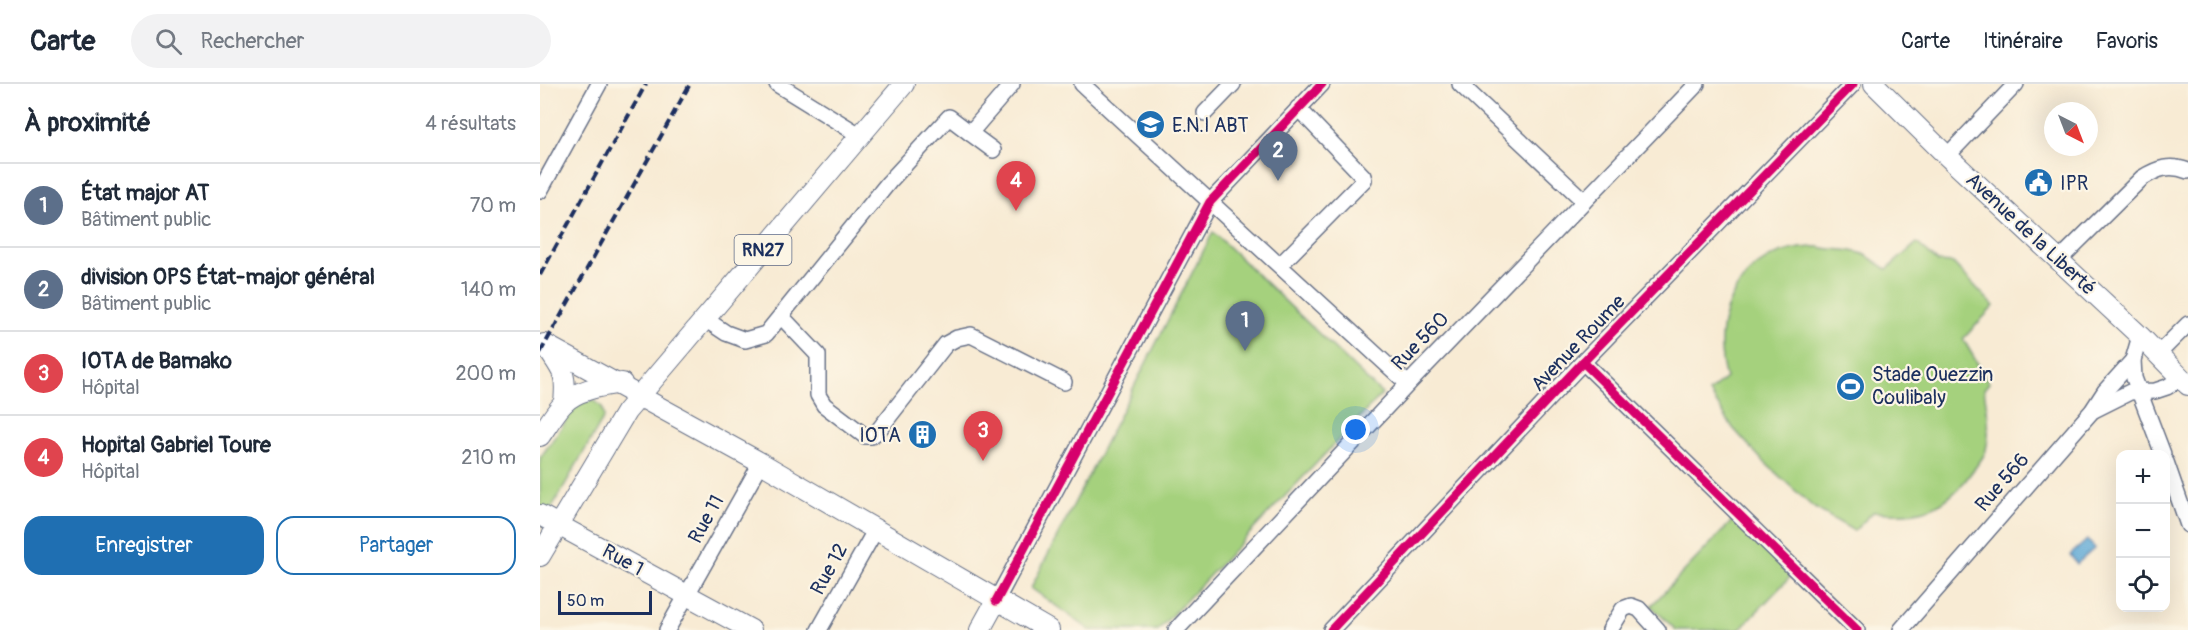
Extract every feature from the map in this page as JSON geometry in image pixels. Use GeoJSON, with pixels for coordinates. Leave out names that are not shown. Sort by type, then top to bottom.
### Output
{"type":"FeatureCollection","features":[{"type":"Feature","properties":{"kind":"main road","name":"RN27"},"geometry":{"type":"LineString","coordinates":[[540,556],[549,520],[626,412],[904,84]]}},
{"type":"Feature","properties":{"kind":"main road","name":"Avenue de la Liberté"},"geometry":{"type":"LineString","coordinates":[[1874,84],[1947,156],[2140,336],[2184,381]]}},
{"type":"Feature","properties":{"kind":"main road"},"geometry":{"type":"LineString","coordinates":[[542,341],[761,463],[1049,630]]}},
{"type":"Feature","properties":{"kind":"main road"},"geometry":{"type":"LineString","coordinates":[[542,341],[562,369],[566,383],[564,403]]}},
{"type":"Feature","properties":{"kind":"main road"},"geometry":{"type":"LineString","coordinates":[[540,436],[564,403],[581,393],[634,381],[666,365]]}},
{"type":"Feature","properties":{"kind":"main road","name":"Rue 1"},"geometry":{"type":"LineString","coordinates":[[549,520],[751,630]]}},
{"type":"Feature","properties":{"kind":"main road"},"geometry":{"type":"LineString","coordinates":[[980,630],[996,601]]}},
{"type":"Feature","properties":{"kind":"street"},"geometry":{"type":"LineString","coordinates":[[540,191],[599,84]]}},
{"type":"Feature","properties":{"kind":"street"},"geometry":{"type":"LineString","coordinates":[[777,84],[861,136]]}},
{"type":"Feature","properties":{"kind":"street"},"geometry":{"type":"LineString","coordinates":[[970,133],[1012,84]]}},
{"type":"Feature","properties":{"kind":"street"},"geometry":{"type":"LineString","coordinates":[[1082,84],[1408,384]]}},
{"type":"Feature","properties":{"kind":"street"},"geometry":{"type":"LineString","coordinates":[[1205,113],[1233,84]]}},
{"type":"Feature","properties":{"kind":"street"},"geometry":{"type":"LineString","coordinates":[[996,601],[1210,202],[1322,84]]}},
{"type":"Feature","properties":{"kind":"street"},"geometry":{"type":"LineString","coordinates":[[1460,84],[1584,201]]}},
{"type":"Feature","properties":{"kind":"street","name":"Rue 560"},"geometry":{"type":"LineString","coordinates":[[1176,630],[1408,384],[1697,84]]}},
{"type":"Feature","properties":{"kind":"street","name":"Avenue Roume"},"geometry":{"type":"LineString","coordinates":[[1332,630],[1583,362],[1853,84]]}},
{"type":"Feature","properties":{"kind":"street"},"geometry":{"type":"LineString","coordinates":[[1947,156],[2016,84]]}},
{"type":"Feature","properties":{"kind":"street"},"geometry":{"type":"LineString","coordinates":[[1280,265],[1364,180],[1363,176],[1298,108]]}},
{"type":"Feature","properties":{"kind":"street"},"geometry":{"type":"LineString","coordinates":[[705,319],[726,333],[745,340],[766,334],[889,182],[949,117],[993,150]]}},
{"type":"Feature","properties":{"kind":"street"},"geometry":{"type":"LineString","coordinates":[[2059,260],[2142,178],[2159,167],[2178,167],[2188,171]]}},
{"type":"Feature","properties":{"kind":"street"},"geometry":{"type":"LineString","coordinates":[[781,316],[818,355],[819,395],[824,405],[865,436],[871,436],[877,432],[946,344],[957,338],[971,335],[1064,382]]}},
{"type":"Feature","properties":{"kind":"street"},"geometry":{"type":"LineString","coordinates":[[2158,354],[2188,324]]}},
{"type":"Feature","properties":{"kind":"street"},"geometry":{"type":"LineString","coordinates":[[2140,336],[2133,360],[2134,378],[2162,450]]}},
{"type":"Feature","properties":{"kind":"street","name":"Rue 566"},"geometry":{"type":"LineString","coordinates":[[1901,630],[2092,411],[2105,391],[2133,360]]}},
{"type":"Feature","properties":{"kind":"street"},"geometry":{"type":"LineString","coordinates":[[1583,362],[1857,630]]}},
{"type":"Feature","properties":{"kind":"street"},"geometry":{"type":"LineString","coordinates":[[2092,411],[2130,392],[2155,391],[2184,381]]}},
{"type":"Feature","properties":{"kind":"street","name":"Rue 11"},"geometry":{"type":"LineString","coordinates":[[667,630],[761,463]]}},
{"type":"Feature","properties":{"kind":"street"},"geometry":{"type":"LineString","coordinates":[[2170,473],[2188,525]]}},
{"type":"Feature","properties":{"kind":"street","name":"Rue 12"},"geometry":{"type":"LineString","coordinates":[[819,630],[876,529]]}},
{"type":"Feature","properties":{"kind":"street"},"geometry":{"type":"LineString","coordinates":[[1610,630],[1623,609],[1631,606],[1639,609],[1658,630]]}},
{"type":"Feature","properties":{"kind":"green space"},"geometry":{"type":"Polygon","coordinates":[[[1213,232],[1382,394],[1158,630],[1090,630],[1031,588],[1213,232]]]}},
{"type":"Feature","properties":{"kind":"green space","name":"Stade Ouezzin Coulibaly"},"geometry":{"type":"Polygon","coordinates":[[[1917,243],[1938,262],[1953,263],[1994,306],[1963,339],[1989,383],[1984,389],[1988,427],[1986,450],[1982,459],[1961,486],[1939,504],[1916,512],[1873,512],[1854,531],[1813,507],[1762,460],[1733,428],[1709,392],[1726,378],[1721,354],[1722,331],[1727,309],[1736,289],[1750,272],[1767,259],[1788,250],[1818,247],[1859,253],[1887,269],[1917,243]]]}},
{"type":"Feature","properties":{"kind":"green space"},"geometry":{"type":"Polygon","coordinates":[[[594,400],[602,407],[604,417],[548,514],[540,509],[540,458],[579,402],[594,400]]]}},
{"type":"Feature","properties":{"kind":"green space"},"geometry":{"type":"Polygon","coordinates":[[[1735,518],[1793,574],[1739,630],[1676,630],[1651,606],[1735,518]]]}},
{"type":"Feature","properties":{"kind":"water"},"geometry":{"type":"Polygon","coordinates":[[[2087,540],[2095,548],[2077,564],[2070,555],[2087,540]]]}},
{"type":"Feature","properties":{"kind":"railway"},"geometry":{"type":"LineString","coordinates":[[540,275],[646,84]]}},
{"type":"Feature","properties":{"kind":"railway"},"geometry":{"type":"LineString","coordinates":[[540,353],[690,84]]}},
{"type":"Feature","properties":{"kind":"cycle path"},"geometry":{"type":"LineString","coordinates":[[996,601],[1210,202],[1322,84]]}},
{"type":"Feature","properties":{"kind":"cycle path"},"geometry":{"type":"LineString","coordinates":[[1331,630],[1583,362],[1853,84]]}},
{"type":"Feature","properties":{"kind":"cycle path"},"geometry":{"type":"LineString","coordinates":[[1583,362],[1857,630]]}},
{"type":"Feature","properties":{"kind":"place","name":"E.N.I ABT"},"geometry":{"type":"Point","coordinates":[1151,125]}},
{"type":"Feature","properties":{"kind":"place","name":"division OPS État-major général"},"geometry":{"type":"Point","coordinates":[1278,181]}},
{"type":"Feature","properties":{"kind":"place","name":"IPR"},"geometry":{"type":"Point","coordinates":[2039,183]}},
{"type":"Feature","properties":{"kind":"place","name":"Hopital Gabriel Toure"},"geometry":{"type":"Point","coordinates":[1016,211]}},
{"type":"Feature","properties":{"kind":"place","name":"État major AT"},"geometry":{"type":"Point","coordinates":[1245,351]}},
{"type":"Feature","properties":{"kind":"place","name":"Stade Ouezzin Coulibaly"},"geometry":{"type":"Point","coordinates":[1851,386]}},
{"type":"Feature","properties":{"kind":"place","name":"IOTA"},"geometry":{"type":"Point","coordinates":[922,435]}},
{"type":"Feature","properties":{"kind":"place","name":"IOTA de Bamako"},"geometry":{"type":"Point","coordinates":[983,461]}}]}
